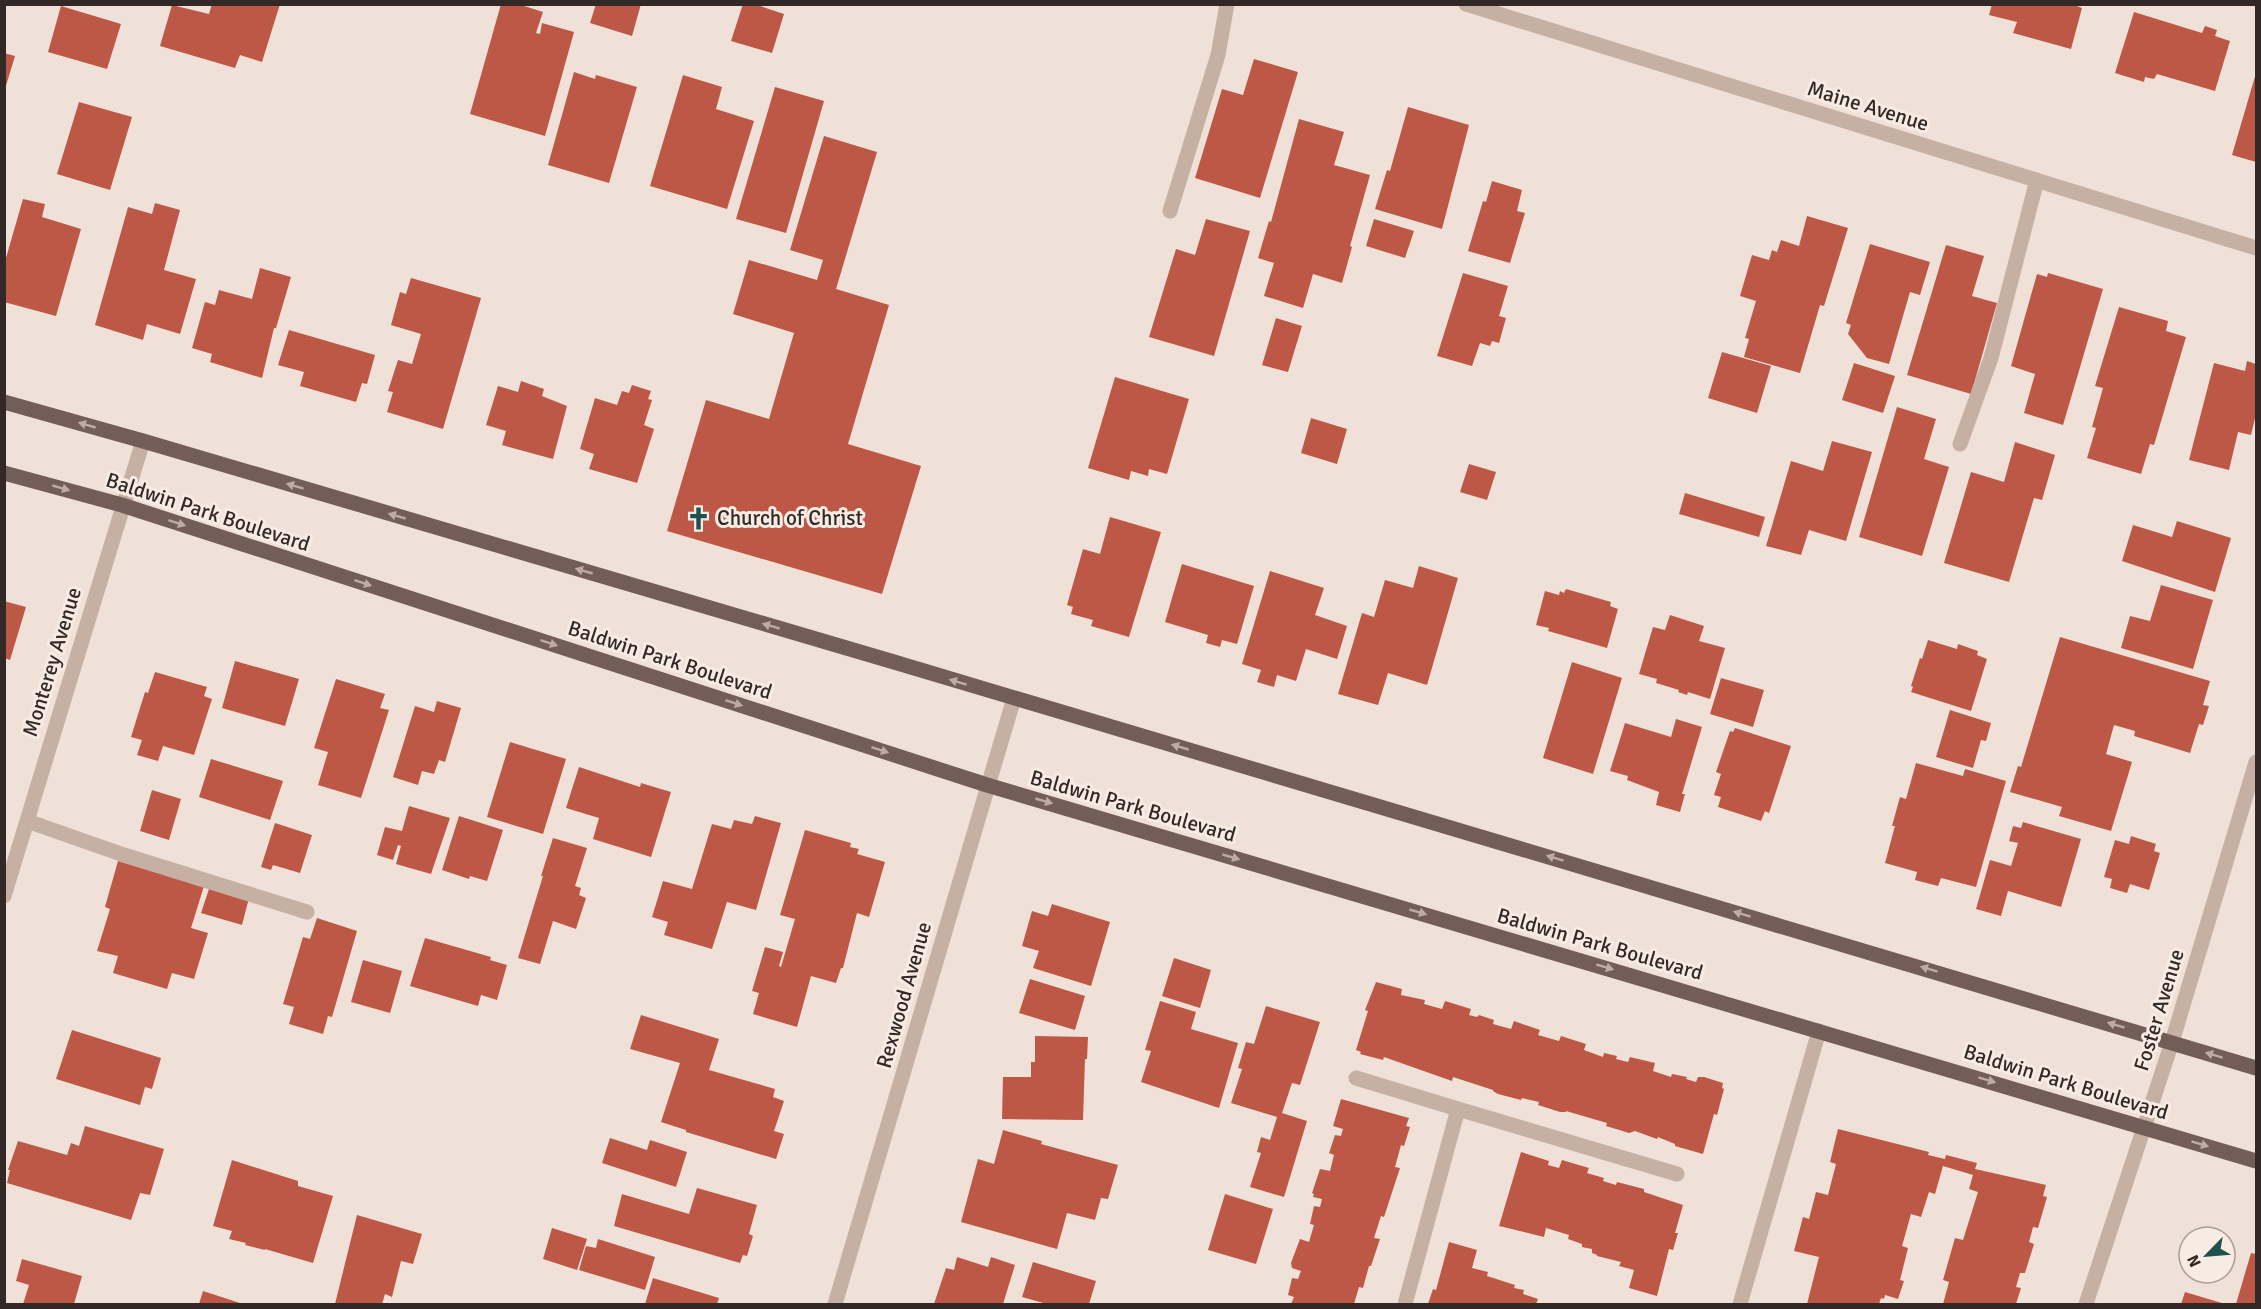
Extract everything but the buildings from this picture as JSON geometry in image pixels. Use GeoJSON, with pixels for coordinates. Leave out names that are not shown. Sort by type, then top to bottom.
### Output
{"type":"FeatureCollection","features":[{"type":"Feature","properties":{"kind":"main road"},"geometry":{"type":"LineString","coordinates":[[4,402],[1014,698],[2256,1068]]}},
{"type":"Feature","properties":{"kind":"main road","name":"Baldwin Park Boulevard"},"geometry":{"type":"LineString","coordinates":[[4,473],[122,505],[987,785],[2256,1161]]}},
{"type":"Feature","properties":{"kind":"street"},"geometry":{"type":"LineString","coordinates":[[1170,211],[1218,55],[1227,4]]}},
{"type":"Feature","properties":{"kind":"street","name":"Maine Avenue"},"geometry":{"type":"LineString","coordinates":[[1466,4],[2256,248]]}},
{"type":"Feature","properties":{"kind":"street"},"geometry":{"type":"LineString","coordinates":[[1960,444],[1991,358],[2037,180]]}},
{"type":"Feature","properties":{"kind":"street","name":"Monterey Avenue"},"geometry":{"type":"LineString","coordinates":[[4,896],[143,441]]}},
{"type":"Feature","properties":{"kind":"street","name":"Rexwood Avenue"},"geometry":{"type":"LineString","coordinates":[[836,1305],[1014,698]]}},
{"type":"Feature","properties":{"kind":"street","name":"Foster Avenue"},"geometry":{"type":"LineString","coordinates":[[2086,1305],[2172,1042],[2256,762]]}},
{"type":"Feature","properties":{"kind":"street"},"geometry":{"type":"LineString","coordinates":[[27,821],[124,855],[307,912]]}},
{"type":"Feature","properties":{"kind":"street"},"geometry":{"type":"LineString","coordinates":[[1740,1305],[1819,1031]]}},
{"type":"Feature","properties":{"kind":"street"},"geometry":{"type":"LineString","coordinates":[[1356,1078],[1677,1174]]}},
{"type":"Feature","properties":{"kind":"street"},"geometry":{"type":"LineString","coordinates":[[1405,1305],[1458,1109]]}},
{"type":"Feature","properties":{"kind":"place","name":"Church of Christ"},"geometry":{"type":"Point","coordinates":[699,518]}}]}
